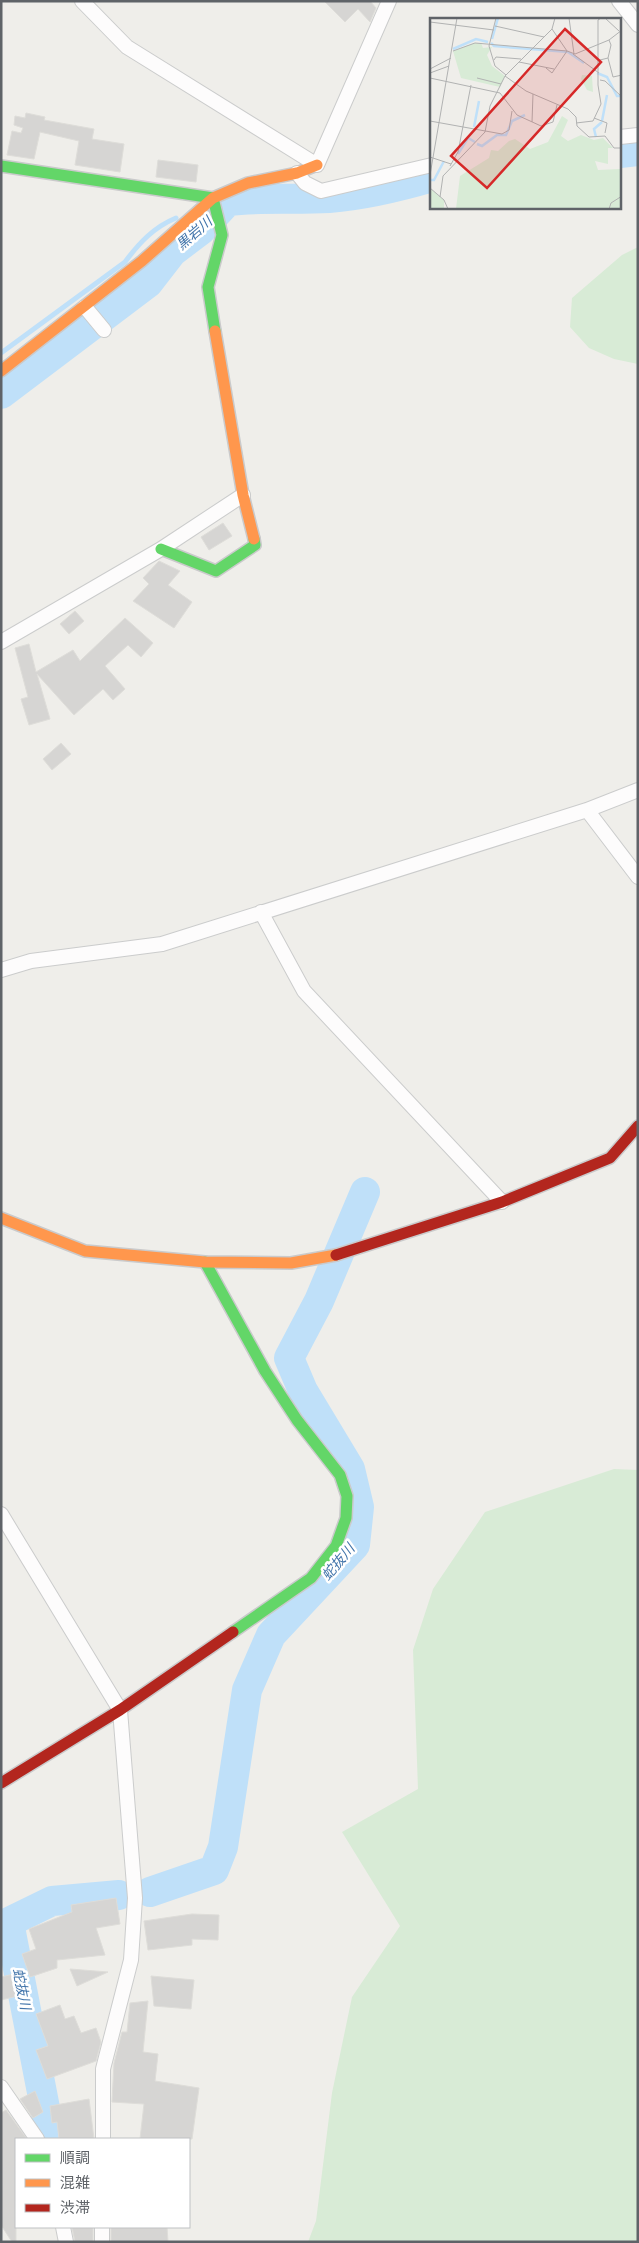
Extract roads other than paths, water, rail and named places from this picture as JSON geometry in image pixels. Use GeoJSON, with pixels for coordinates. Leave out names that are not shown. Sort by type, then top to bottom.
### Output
{"type":"FeatureCollection","features":[{"type":"Feature","properties":{"kind":"street"},"geometry":{"type":"LineString","coordinates":[[82,1],[127,46],[317,165]]}},
{"type":"Feature","properties":{"kind":"street"},"geometry":{"type":"LineString","coordinates":[[1,371],[142,261],[213,199],[248,183],[297,174],[317,165],[389,1]]}},
{"type":"Feature","properties":{"kind":"street"},"geometry":{"type":"LineString","coordinates":[[619,1],[638,25]]}},
{"type":"Feature","properties":{"kind":"street"},"geometry":{"type":"LineString","coordinates":[[622,137],[638,136]]}},
{"type":"Feature","properties":{"kind":"street"},"geometry":{"type":"LineString","coordinates":[[297,174],[305,183],[321,190],[430,165]]}},
{"type":"Feature","properties":{"kind":"street"},"geometry":{"type":"LineString","coordinates":[[1,166],[213,199]]}},
{"type":"Feature","properties":{"kind":"street"},"geometry":{"type":"LineString","coordinates":[[161,549],[216,571],[255,545],[243,495],[208,287],[222,234],[213,199]]}},
{"type":"Feature","properties":{"kind":"street"},"geometry":{"type":"LineString","coordinates":[[85,307],[103,329]]}},
{"type":"Feature","properties":{"kind":"street"},"geometry":{"type":"LineString","coordinates":[[1,642],[161,549],[243,495]]}},
{"type":"Feature","properties":{"kind":"street"},"geometry":{"type":"LineString","coordinates":[[1,970],[31,962],[162,944],[587,810],[638,790]]}},
{"type":"Feature","properties":{"kind":"street"},"geometry":{"type":"LineString","coordinates":[[587,810],[638,876]]}},
{"type":"Feature","properties":{"kind":"street"},"geometry":{"type":"LineString","coordinates":[[262,912],[304,991],[502,1202]]}},
{"type":"Feature","properties":{"kind":"street"},"geometry":{"type":"LineString","coordinates":[[1,1218],[85,1251],[205,1262],[291,1263],[328,1258],[502,1202],[610,1158],[638,1126]]}},
{"type":"Feature","properties":{"kind":"street"},"geometry":{"type":"LineString","coordinates":[[1,1783],[120,1710],[311,1578],[336,1546],[346,1518],[346,1496],[340,1475],[324,1451],[297,1420],[265,1371],[205,1262]]}},
{"type":"Feature","properties":{"kind":"street"},"geometry":{"type":"LineString","coordinates":[[1,1514],[120,1710],[135,1898],[131,1960],[103,2069],[103,2138]]}},
{"type":"Feature","properties":{"kind":"street"},"geometry":{"type":"LineString","coordinates":[[1,2087],[36,2138]]}},
{"type":"Feature","properties":{"kind":"street"},"geometry":{"type":"LineString","coordinates":[[63,2228],[66,2242]]}},
{"type":"Feature","properties":{"kind":"street"},"geometry":{"type":"LineString","coordinates":[[102,2228],[102,2242]]}},
{"type":"Feature","properties":{"kind":"waterway","name":"黒岩川"},"geometry":{"type":"LineString","coordinates":[[622,153],[638,151]]}},
{"type":"Feature","properties":{"kind":"waterway","name":"黒岩川"},"geometry":{"type":"LineString","coordinates":[[1,394],[148,283],[172,252],[201,230],[228,201],[342,197],[381,190],[430,178]]}},
{"type":"Feature","properties":{"kind":"waterway"},"geometry":{"type":"LineString","coordinates":[[1,353],[125,262],[148,236],[176,218]]}},
{"type":"Feature","properties":{"kind":"waterway","name":"蛇抜川"},"geometry":{"type":"LineString","coordinates":[[150,1892],[214,1870],[223,1847],[247,1690],[271,1635],[355,1545],[359,1507],[350,1469],[303,1391],[289,1358],[319,1301],[365,1192]]}},
{"type":"Feature","properties":{"kind":"waterway","name":"蛇抜川"},"geometry":{"type":"LineString","coordinates":[[51,2138],[9,1922],[52,1901],[119,1895]]}}]}
